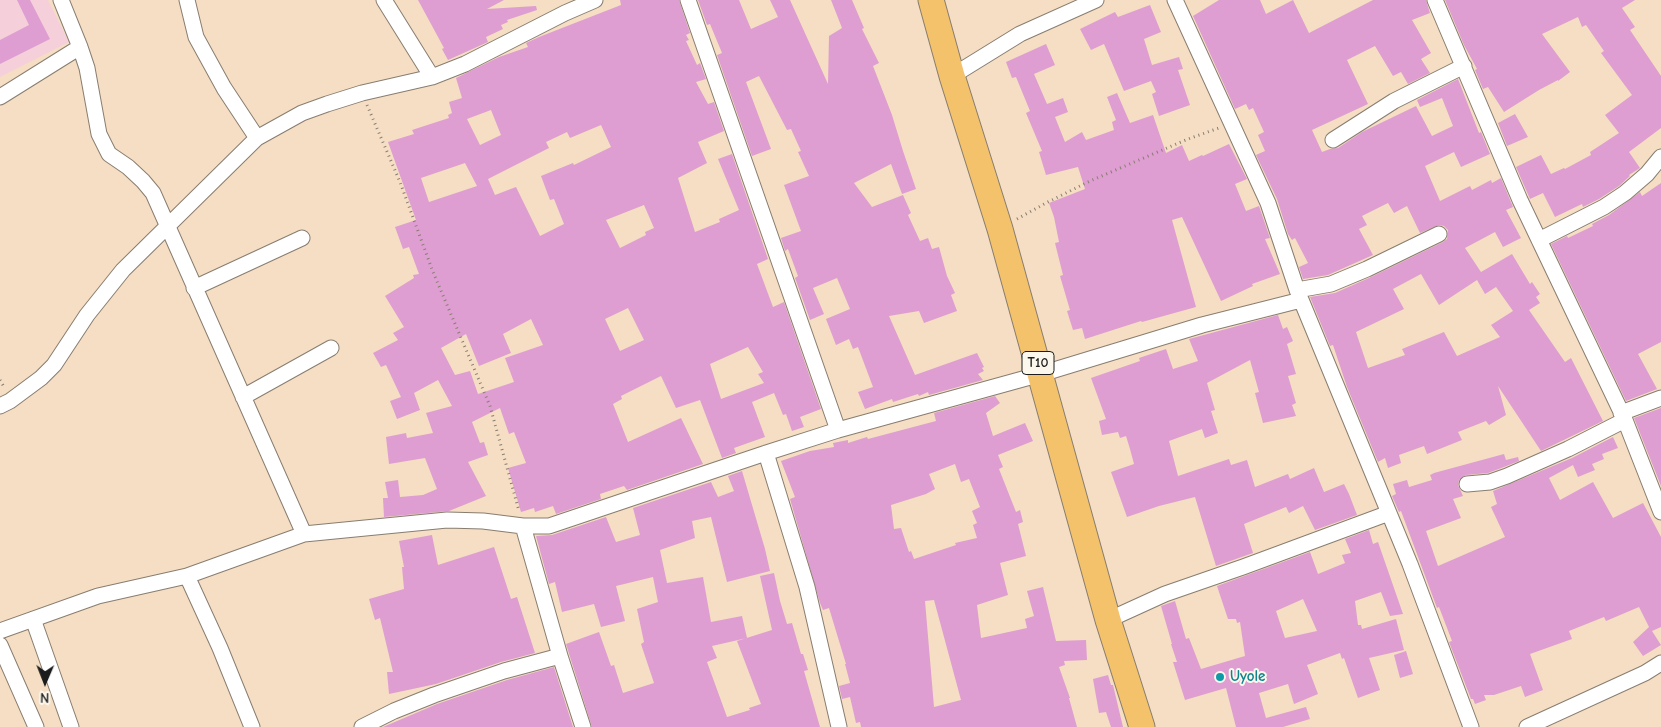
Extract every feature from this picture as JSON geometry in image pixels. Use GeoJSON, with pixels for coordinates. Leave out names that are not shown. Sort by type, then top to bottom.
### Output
{"type":"FeatureCollection","features":[{"type":"Feature","properties":{"kind":"highway","name":"T10"},"geometry":{"type":"LineString","coordinates":[[931,0],[952,76],[1000,229],[1108,620],[1142,727]]}},
{"type":"Feature","properties":{"kind":"street"},"geometry":{"type":"LineString","coordinates":[[61,0],[80,46],[99,134],[103,144],[109,154],[128,167],[143,181],[152,193],[304,534]]}},
{"type":"Feature","properties":{"kind":"street"},"geometry":{"type":"LineString","coordinates":[[187,0],[196,37],[224,88],[257,138]]}},
{"type":"Feature","properties":{"kind":"street"},"geometry":{"type":"LineString","coordinates":[[384,0],[432,77]]}},
{"type":"Feature","properties":{"kind":"street"},"geometry":{"type":"LineString","coordinates":[[0,406],[10,401],[41,378],[54,365],[106,290],[123,270],[257,138],[302,114],[362,93],[432,77],[464,64],[562,6],[595,0]]}},
{"type":"Feature","properties":{"kind":"street"},"geometry":{"type":"LineString","coordinates":[[688,0],[838,430]]}},
{"type":"Feature","properties":{"kind":"street"},"geometry":{"type":"LineString","coordinates":[[952,76],[1020,34],[1096,0]]}},
{"type":"Feature","properties":{"kind":"street"},"geometry":{"type":"LineString","coordinates":[[1175,0],[1268,203],[1299,295],[1389,513],[1471,727]]}},
{"type":"Feature","properties":{"kind":"street"},"geometry":{"type":"LineString","coordinates":[[1435,0],[1520,200],[1623,417],[1661,512]]}},
{"type":"Feature","properties":{"kind":"street"},"geometry":{"type":"LineString","coordinates":[[0,97],[80,46]]}},
{"type":"Feature","properties":{"kind":"street"},"geometry":{"type":"LineString","coordinates":[[1333,140],[1363,119],[1394,101],[1464,66]]}},
{"type":"Feature","properties":{"kind":"street"},"geometry":{"type":"LineString","coordinates":[[1539,240],[1604,207],[1625,193],[1647,174],[1661,157]]}},
{"type":"Feature","properties":{"kind":"street"},"geometry":{"type":"LineString","coordinates":[[0,631],[98,596],[187,576],[304,534],[447,520],[483,521],[523,526],[549,526],[766,452],[1040,374],[1299,295],[1367,269],[1439,234]]}},
{"type":"Feature","properties":{"kind":"street"},"geometry":{"type":"LineString","coordinates":[[194,288],[302,238]]}},
{"type":"Feature","properties":{"kind":"street"},"geometry":{"type":"LineString","coordinates":[[243,397],[331,348]]}},
{"type":"Feature","properties":{"kind":"street"},"geometry":{"type":"LineString","coordinates":[[1467,484],[1490,482],[1568,449],[1623,417],[1661,398]]}},
{"type":"Feature","properties":{"kind":"street"},"geometry":{"type":"LineString","coordinates":[[766,452],[807,587],[839,727]]}},
{"type":"Feature","properties":{"kind":"street"},"geometry":{"type":"LineString","coordinates":[[1108,620],[1165,594],[1389,513]]}},
{"type":"Feature","properties":{"kind":"street"},"geometry":{"type":"LineString","coordinates":[[523,526],[560,656],[583,727]]}},
{"type":"Feature","properties":{"kind":"street"},"geometry":{"type":"LineString","coordinates":[[187,576],[220,648],[252,727]]}},
{"type":"Feature","properties":{"kind":"street"},"geometry":{"type":"LineString","coordinates":[[33,619],[71,727]]}},
{"type":"Feature","properties":{"kind":"street"},"geometry":{"type":"LineString","coordinates":[[0,645],[36,727]]}},
{"type":"Feature","properties":{"kind":"street"},"geometry":{"type":"LineString","coordinates":[[362,727],[394,711],[434,695],[504,671],[560,656]]}},
{"type":"Feature","properties":{"kind":"street"},"geometry":{"type":"LineString","coordinates":[[1527,727],[1645,672],[1661,662]]}},
{"type":"Feature","properties":{"kind":"path"},"geometry":{"type":"LineString","coordinates":[[362,93],[396,173],[433,272],[490,406],[523,526]]}},
{"type":"Feature","properties":{"kind":"path"},"geometry":{"type":"LineString","coordinates":[[1000,229],[1090,181],[1231,124]]}},
{"type":"Feature","properties":{"kind":"shaded area"},"geometry":{"type":"Polygon","coordinates":[[[0,0],[48,0],[69,42],[0,77],[0,0]]]}},
{"type":"Feature","properties":{"kind":"building"},"geometry":{"type":"Polygon","coordinates":[[[17,0],[30,0],[50,39],[0,64],[0,40],[29,25],[17,0]]]}},
{"type":"Feature","properties":{"kind":"building"},"geometry":{"type":"Polygon","coordinates":[[[418,0],[504,0],[487,9],[536,6],[537,10],[507,20],[508,22],[501,25],[503,29],[486,37],[488,42],[448,60],[442,49],[444,48],[418,0]]]}},
{"type":"Feature","properties":{"kind":"building"},"geometry":{"type":"Polygon","coordinates":[[[620,0],[679,0],[690,33],[686,35],[689,40],[686,41],[697,65],[700,63],[706,79],[696,82],[708,104],[714,102],[724,131],[698,142],[707,163],[678,178],[695,232],[720,222],[719,219],[739,210],[718,159],[732,154],[768,259],[757,264],[773,307],[784,302],[821,409],[800,417],[804,427],[792,431],[786,414],[783,415],[774,393],[752,402],[765,437],[734,448],[736,453],[722,458],[700,400],[676,408],[661,376],[621,396],[622,399],[613,404],[628,442],[681,418],[703,464],[627,490],[624,486],[600,494],[601,499],[556,514],[553,506],[535,512],[534,508],[521,512],[508,468],[526,463],[514,432],[509,434],[500,408],[472,422],[480,443],[484,442],[488,455],[468,462],[486,496],[449,511],[384,517],[383,498],[388,498],[385,482],[398,480],[400,497],[423,495],[437,489],[425,458],[389,464],[386,437],[406,433],[407,438],[433,433],[426,413],[452,406],[438,380],[414,393],[420,410],[397,419],[390,401],[401,397],[386,365],[381,367],[373,353],[398,340],[393,333],[404,327],[385,296],[414,278],[413,275],[419,274],[409,247],[403,249],[395,227],[416,220],[388,142],[414,134],[412,130],[449,118],[448,115],[452,113],[449,102],[462,98],[456,78],[499,57],[528,47],[526,43],[539,37],[621,5],[620,0]],[[491,110],[467,119],[480,145],[501,135],[491,110]],[[601,125],[570,138],[567,132],[546,142],[549,148],[488,179],[495,195],[516,187],[540,236],[564,224],[554,199],[550,200],[541,176],[573,163],[574,165],[611,147],[601,125]],[[465,163],[421,178],[429,202],[477,186],[465,163]],[[644,205],[606,220],[620,248],[646,235],[645,232],[654,228],[644,205]],[[628,308],[605,319],[620,351],[644,340],[628,308]],[[531,319],[503,334],[511,353],[479,366],[466,334],[441,348],[455,375],[470,371],[478,394],[514,382],[505,358],[543,345],[531,319]],[[748,347],[710,364],[721,399],[764,383],[758,374],[763,372],[748,347]]]}},
{"type":"Feature","properties":{"kind":"building"},"geometry":{"type":"Polygon","coordinates":[[[698,0],[739,0],[751,29],[778,17],[770,0],[790,0],[828,84],[829,36],[842,28],[831,0],[852,0],[864,28],[862,29],[879,63],[873,66],[892,115],[916,189],[902,194],[891,164],[854,183],[872,207],[903,195],[911,213],[908,215],[920,241],[928,238],[932,249],[939,247],[947,276],[955,293],[951,295],[957,311],[924,323],[919,311],[889,316],[915,375],[977,353],[984,367],[982,368],[984,371],[978,374],[983,380],[929,395],[928,392],[893,402],[892,399],[865,409],[858,392],[873,387],[858,347],[853,349],[849,339],[836,345],[826,319],[850,309],[837,278],[813,288],[824,314],[810,320],[795,278],[798,276],[788,249],[785,251],[781,238],[801,231],[784,185],[809,176],[798,152],[801,151],[791,129],[787,130],[759,76],[746,82],[771,149],[752,156],[717,55],[722,53],[710,24],[707,25],[698,0]]]}},
{"type":"Feature","properties":{"kind":"building"},"geometry":{"type":"Polygon","coordinates":[[[1219,0],[1260,0],[1266,14],[1293,0],[1309,33],[1373,0],[1426,0],[1430,13],[1412,20],[1431,53],[1421,59],[1430,73],[1408,84],[1401,72],[1393,76],[1375,46],[1347,60],[1368,104],[1312,130],[1322,152],[1338,148],[1362,132],[1416,106],[1432,136],[1453,126],[1442,98],[1420,107],[1417,100],[1458,79],[1479,133],[1481,132],[1490,154],[1461,167],[1454,152],[1425,166],[1440,201],[1470,186],[1472,190],[1491,180],[1492,183],[1501,178],[1513,207],[1506,210],[1521,238],[1503,247],[1495,232],[1465,248],[1481,272],[1512,254],[1530,284],[1532,282],[1540,294],[1536,297],[1540,303],[1529,310],[1565,362],[1571,358],[1603,421],[1541,451],[1498,386],[1506,415],[1489,425],[1486,421],[1458,432],[1462,440],[1427,454],[1424,446],[1399,455],[1401,463],[1388,468],[1385,458],[1378,462],[1347,387],[1333,345],[1330,346],[1310,297],[1335,293],[1371,277],[1443,242],[1447,239],[1448,230],[1444,226],[1439,225],[1420,233],[1407,206],[1394,213],[1388,203],[1362,216],[1367,225],[1359,229],[1373,255],[1328,275],[1303,279],[1299,267],[1308,263],[1295,238],[1292,240],[1288,234],[1277,199],[1256,155],[1265,151],[1258,135],[1264,132],[1253,108],[1249,110],[1246,104],[1235,109],[1193,16],[1219,0]],[[1421,274],[1393,289],[1404,309],[1356,332],[1368,368],[1405,355],[1402,349],[1444,332],[1457,356],[1500,337],[1491,325],[1513,311],[1496,287],[1485,294],[1477,280],[1439,305],[1421,274]]]}},
{"type":"Feature","properties":{"kind":"building"},"geometry":{"type":"Polygon","coordinates":[[[1445,0],[1635,0],[1622,8],[1635,27],[1630,30],[1661,76],[1661,128],[1629,152],[1640,168],[1629,175],[1619,186],[1599,199],[1583,207],[1582,204],[1555,217],[1543,193],[1530,199],[1516,167],[1541,155],[1551,174],[1591,155],[1590,152],[1619,133],[1605,115],[1632,95],[1601,53],[1604,51],[1586,25],[1582,27],[1578,17],[1542,34],[1570,72],[1504,112],[1488,87],[1483,89],[1475,70],[1477,69],[1464,45],[1445,0]]]}},
{"type":"Feature","properties":{"kind":"building"},"geometry":{"type":"Polygon","coordinates":[[[1150,5],[1161,32],[1144,39],[1152,65],[1179,57],[1183,69],[1178,70],[1190,105],[1159,116],[1152,94],[1156,92],[1151,81],[1124,91],[1104,44],[1091,50],[1080,29],[1115,12],[1118,17],[1150,5]]]}},
{"type":"Feature","properties":{"kind":"building"},"geometry":{"type":"Polygon","coordinates":[[[1046,44],[1055,65],[1034,74],[1047,104],[1063,98],[1068,112],[1055,117],[1065,142],[1082,132],[1086,140],[1114,130],[1112,122],[1116,120],[1107,97],[1117,93],[1130,123],[1153,115],[1166,153],[1182,145],[1189,161],[1229,144],[1247,179],[1235,184],[1246,211],[1259,206],[1270,238],[1265,239],[1280,274],[1252,284],[1253,286],[1221,301],[1182,217],[1172,220],[1196,307],[1141,321],[1085,339],[1082,328],[1073,330],[1067,311],[1070,310],[1060,276],[1063,275],[1055,243],[1059,242],[1049,203],[1085,189],[1078,167],[1046,175],[1039,152],[1042,151],[1026,113],[1030,111],[1016,77],[1012,78],[1006,62],[1046,44]]]}},
{"type":"Feature","properties":{"kind":"building"},"geometry":{"type":"Polygon","coordinates":[[[1515,114],[1528,137],[1507,146],[1498,123],[1515,114]]]}},
{"type":"Feature","properties":{"kind":"building"},"geometry":{"type":"Polygon","coordinates":[[[1661,183],[1661,342],[1638,354],[1657,389],[1626,401],[1551,244],[1593,226],[1592,224],[1609,215],[1640,192],[1642,196],[1661,183]]]}},
{"type":"Feature","properties":{"kind":"building"},"geometry":{"type":"Polygon","coordinates":[[[1278,315],[1283,329],[1287,327],[1293,341],[1287,344],[1296,374],[1288,376],[1296,403],[1292,405],[1296,416],[1263,423],[1255,393],[1259,392],[1250,360],[1207,383],[1215,410],[1211,411],[1218,433],[1205,438],[1202,429],[1169,441],[1178,476],[1229,459],[1231,465],[1247,460],[1255,487],[1288,474],[1290,479],[1314,468],[1324,492],[1344,484],[1357,515],[1315,530],[1303,506],[1289,513],[1286,507],[1244,524],[1253,553],[1216,566],[1195,497],[1159,506],[1127,517],[1111,472],[1134,464],[1126,436],[1120,438],[1118,432],[1102,435],[1099,421],[1106,419],[1091,378],[1140,361],[1139,358],[1166,349],[1173,369],[1198,361],[1189,339],[1278,315]]]}},
{"type":"Feature","properties":{"kind":"building"},"geometry":{"type":"Polygon","coordinates":[[[995,396],[1000,403],[986,413],[993,436],[1025,423],[1033,441],[998,455],[1003,467],[999,469],[1016,512],[1020,510],[1023,522],[1018,524],[1026,556],[1000,563],[1008,595],[977,605],[981,638],[1027,628],[1025,619],[1034,616],[1027,591],[1043,587],[1056,641],[1086,640],[1087,660],[1064,661],[1065,665],[1059,667],[1070,698],[1077,727],[861,727],[860,722],[856,723],[850,697],[842,699],[839,686],[850,683],[846,664],[829,608],[823,610],[820,603],[790,499],[795,497],[781,461],[810,451],[834,447],[833,443],[848,440],[848,443],[867,437],[868,439],[936,421],[934,413],[995,396]],[[955,464],[929,474],[935,489],[926,494],[891,505],[894,529],[901,528],[909,552],[911,551],[914,559],[956,545],[955,543],[977,538],[973,525],[977,523],[972,511],[980,507],[969,479],[961,482],[955,464]],[[934,600],[925,601],[934,707],[961,700],[934,600]]]}},
{"type":"Feature","properties":{"kind":"building"},"geometry":{"type":"Polygon","coordinates":[[[1661,408],[1661,486],[1634,418],[1661,408]]]}},
{"type":"Feature","properties":{"kind":"building"},"geometry":{"type":"Polygon","coordinates":[[[1613,437],[1618,448],[1602,454],[1604,459],[1592,464],[1595,470],[1578,477],[1573,465],[1549,478],[1560,500],[1593,482],[1613,518],[1643,503],[1661,537],[1661,627],[1652,631],[1661,645],[1643,656],[1633,642],[1649,627],[1639,607],[1606,621],[1604,617],[1569,631],[1572,639],[1530,654],[1543,690],[1525,697],[1521,686],[1494,695],[1484,695],[1486,700],[1475,704],[1473,699],[1471,699],[1449,642],[1452,641],[1439,607],[1437,608],[1401,511],[1399,512],[1392,496],[1396,494],[1393,484],[1407,480],[1409,487],[1432,480],[1430,475],[1434,473],[1504,454],[1506,460],[1518,457],[1519,461],[1504,467],[1488,473],[1466,475],[1459,480],[1458,485],[1463,496],[1453,499],[1461,518],[1426,531],[1438,566],[1505,537],[1491,507],[1497,504],[1493,491],[1572,458],[1613,437]]]}},
{"type":"Feature","properties":{"kind":"building"},"geometry":{"type":"Polygon","coordinates":[[[742,471],[770,571],[727,582],[711,517],[692,521],[695,538],[660,550],[667,583],[703,577],[711,622],[742,616],[747,638],[772,630],[760,576],[774,573],[787,624],[792,623],[808,670],[804,671],[820,727],[592,727],[566,644],[599,632],[611,666],[614,665],[623,693],[654,683],[641,644],[644,642],[637,609],[658,602],[653,577],[616,586],[625,621],[601,627],[594,604],[562,612],[555,582],[549,584],[536,536],[552,535],[606,517],[616,542],[640,535],[633,508],[711,482],[718,497],[734,491],[728,476],[742,471]],[[745,638],[712,646],[717,658],[707,662],[727,717],[750,710],[749,708],[761,704],[737,641],[745,638]]]}},
{"type":"Feature","properties":{"kind":"building"},"geometry":{"type":"Polygon","coordinates":[[[1369,530],[1373,544],[1378,542],[1403,614],[1390,616],[1381,592],[1355,601],[1358,625],[1361,625],[1362,629],[1396,619],[1404,650],[1369,658],[1380,690],[1358,698],[1344,658],[1342,659],[1340,653],[1307,665],[1318,694],[1294,704],[1288,684],[1259,693],[1266,718],[1306,707],[1310,719],[1283,727],[1236,727],[1226,688],[1185,700],[1173,662],[1177,662],[1161,606],[1175,601],[1186,639],[1189,638],[1201,669],[1245,656],[1240,622],[1237,623],[1236,619],[1228,619],[1217,586],[1310,552],[1318,574],[1345,563],[1342,555],[1351,553],[1345,539],[1369,530]],[[1303,599],[1276,611],[1285,638],[1317,631],[1303,599]]]}},
{"type":"Feature","properties":{"kind":"building"},"geometry":{"type":"Polygon","coordinates":[[[432,535],[438,565],[494,547],[511,599],[517,597],[535,653],[501,662],[436,684],[389,694],[387,672],[393,672],[380,618],[375,620],[369,599],[404,589],[402,567],[404,567],[399,541],[432,535]]]}},
{"type":"Feature","properties":{"kind":"building"},"geometry":{"type":"Polygon","coordinates":[[[1406,651],[1413,674],[1400,678],[1394,655],[1406,651]]]}},
{"type":"Feature","properties":{"kind":"building"},"geometry":{"type":"Polygon","coordinates":[[[554,667],[573,727],[383,727],[437,704],[507,680],[554,667]]]}},
{"type":"Feature","properties":{"kind":"building"},"geometry":{"type":"Polygon","coordinates":[[[1108,675],[1111,685],[1113,685],[1123,727],[1111,727],[1106,712],[1099,713],[1093,679],[1108,675]]]}},
{"type":"Feature","properties":{"kind":"place","name":"Uyole"},"geometry":{"type":"Point","coordinates":[1220,677]}}]}
